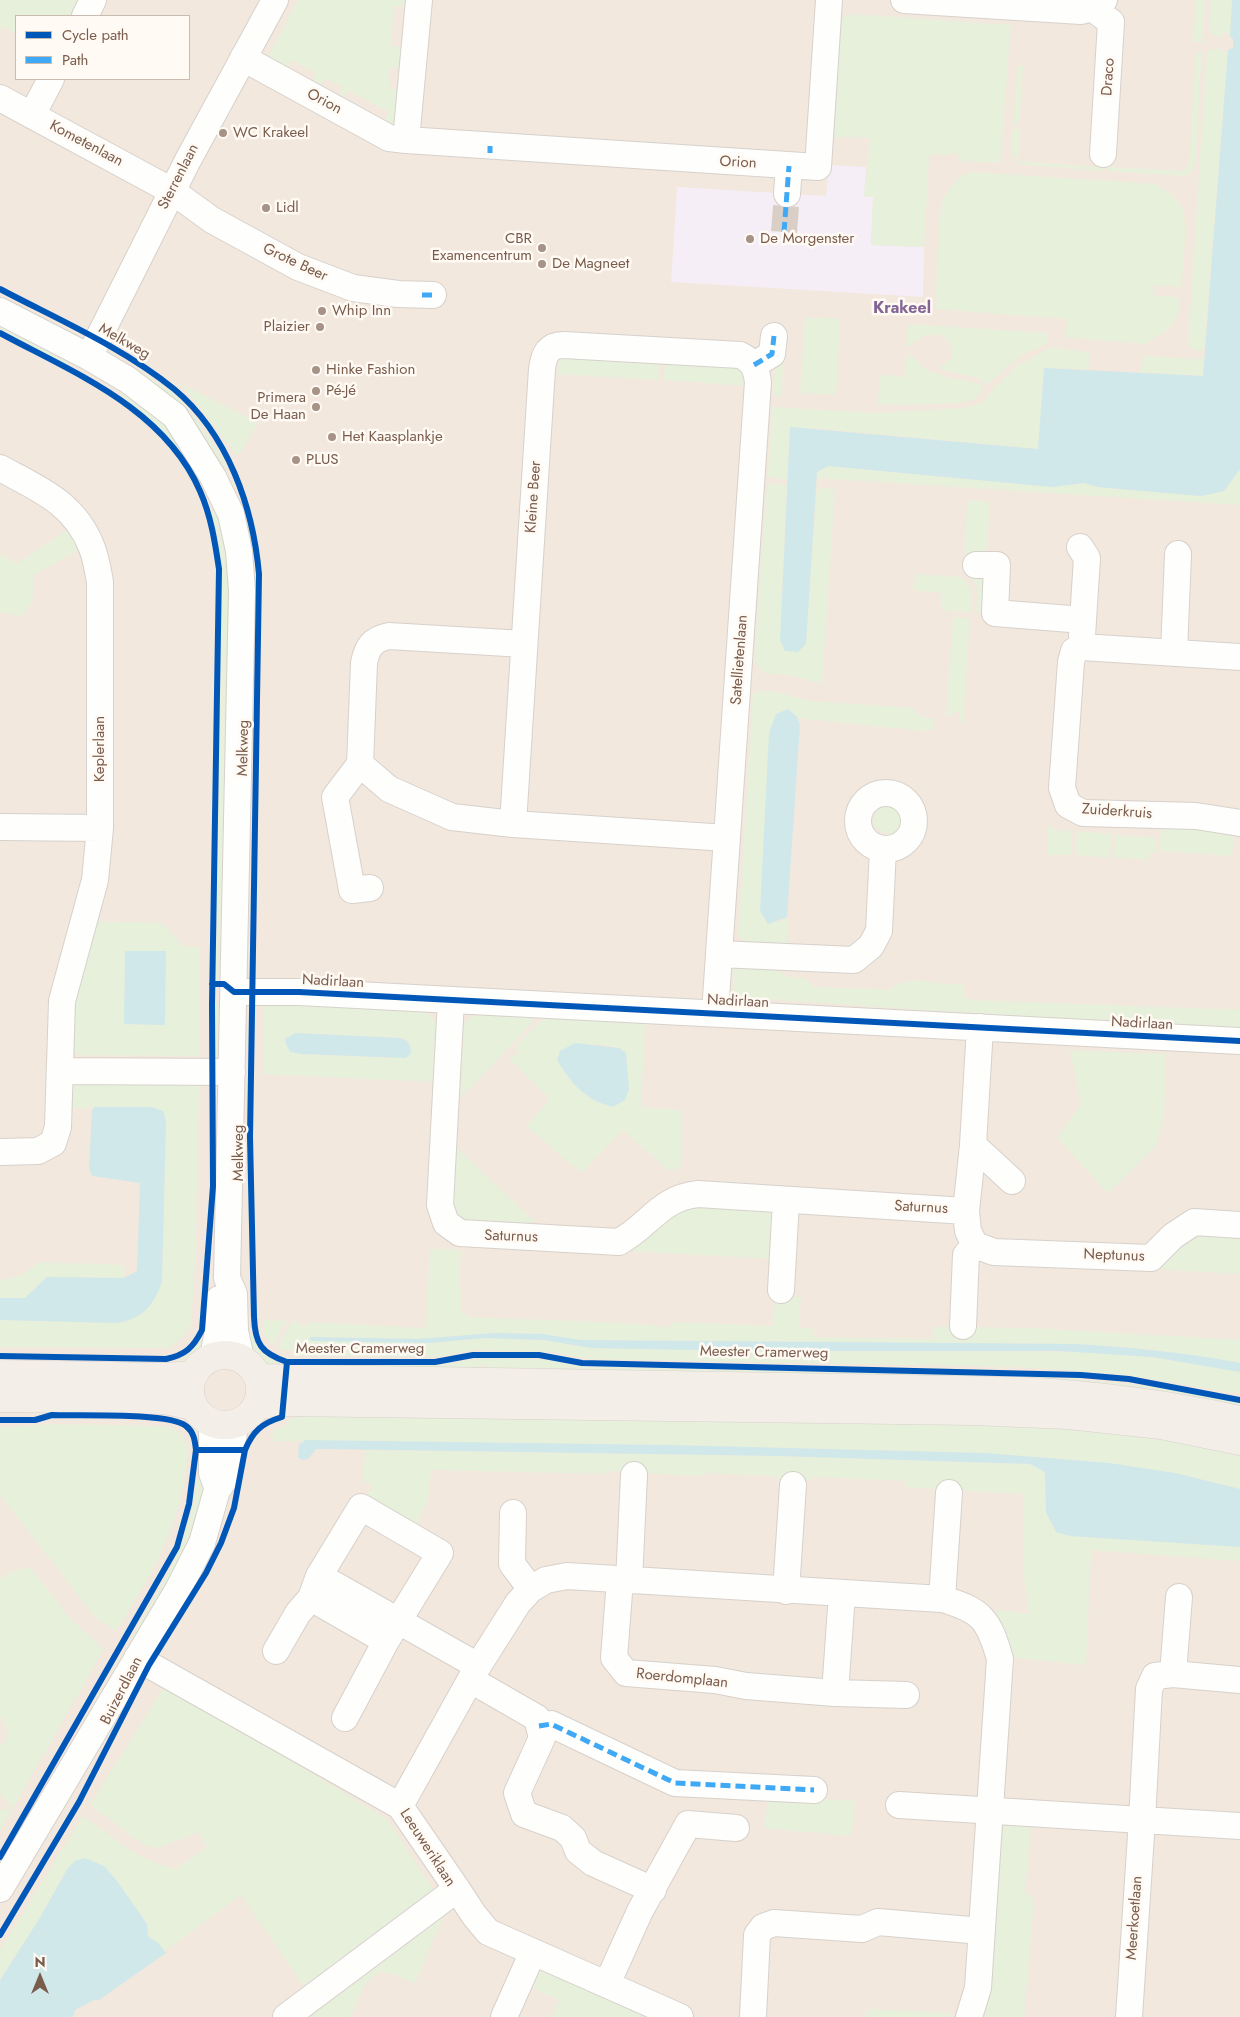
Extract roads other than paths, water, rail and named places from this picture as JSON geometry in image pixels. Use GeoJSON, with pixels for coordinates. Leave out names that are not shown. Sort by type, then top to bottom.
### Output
{"type":"FeatureCollection","features":[{"type":"Feature","properties":{"kind":"main road"},"geometry":{"type":"LineString","coordinates":[[0,1398],[165,1400],[213,1418],[248,1416],[256,1406],[259,1397],[258,1378],[254,1370],[241,1358],[227,1354],[212,1356],[204,1361],[192,1375],[190,1396],[213,1418]]}},
{"type":"Feature","properties":{"kind":"main road"},"geometry":{"type":"LineString","coordinates":[[0,1374],[166,1377],[192,1375]]}},
{"type":"Feature","properties":{"kind":"main road","name":"Meester Cramerweg"},"geometry":{"type":"LineString","coordinates":[[258,1378],[1021,1391],[1123,1399],[1178,1406],[1240,1420]]}},
{"type":"Feature","properties":{"kind":"main road"},"geometry":{"type":"LineString","coordinates":[[256,1406],[284,1402],[971,1411],[1068,1415],[1161,1425],[1240,1441]]}},
{"type":"Feature","properties":{"kind":"street"},"geometry":{"type":"LineString","coordinates":[[86,15],[93,0]]}},
{"type":"Feature","properties":{"kind":"street","name":"Sterrenlaan"},"geometry":{"type":"LineString","coordinates":[[89,356],[172,190],[274,0]]}},
{"type":"Feature","properties":{"kind":"street"},"geometry":{"type":"LineString","coordinates":[[406,140],[419,0]]}},
{"type":"Feature","properties":{"kind":"street","name":"Orion"},"geometry":{"type":"LineString","coordinates":[[243,58],[390,138],[490,150],[818,167],[830,0]]}},
{"type":"Feature","properties":{"kind":"street","name":"Draco"},"geometry":{"type":"LineString","coordinates":[[904,0],[1081,11],[1098,4],[1111,22],[1103,154]]}},
{"type":"Feature","properties":{"kind":"street"},"geometry":{"type":"LineString","coordinates":[[32,115],[51,80]]}},
{"type":"Feature","properties":{"kind":"street","name":"Kometenlaan"},"geometry":{"type":"LineString","coordinates":[[0,98],[172,190]]}},
{"type":"Feature","properties":{"kind":"street"},"geometry":{"type":"LineString","coordinates":[[787,194],[789,166]]}},
{"type":"Feature","properties":{"kind":"street","name":"Grote Beer"},"geometry":{"type":"LineString","coordinates":[[172,190],[212,220],[298,267],[353,288],[428,295]]}},
{"type":"Feature","properties":{"kind":"street","name":"Melkweg"},"geometry":{"type":"LineString","coordinates":[[0,311],[89,356],[128,380],[175,416],[213,477],[231,514],[239,551],[242,591],[228,1278],[234,1294],[235,1331],[241,1358]]}},
{"type":"Feature","properties":{"kind":"street"},"geometry":{"type":"LineString","coordinates":[[754,365],[772,354],[774,336]]}},
{"type":"Feature","properties":{"kind":"street","name":"Kleine Beer"},"geometry":{"type":"LineString","coordinates":[[513,824],[542,369],[547,351],[553,346],[564,345],[740,355],[754,365]]}},
{"type":"Feature","properties":{"kind":"street","name":"Satellietenlaan"},"geometry":{"type":"LineString","coordinates":[[715,1013],[758,382],[754,365]]}},
{"type":"Feature","properties":{"kind":"street","name":"Keplerlaan"},"geometry":{"type":"LineString","coordinates":[[0,468],[55,497],[78,521],[92,548],[100,582],[100,828],[95,880],[62,1001],[58,1127],[53,1143],[38,1151],[0,1152]]}},
{"type":"Feature","properties":{"kind":"street","name":"Zuiderkruis"},"geometry":{"type":"LineString","coordinates":[[1080,548],[1087,558],[1082,647],[1074,651],[1071,662],[1062,788],[1068,805],[1083,812],[1196,816],[1240,823]]}},
{"type":"Feature","properties":{"kind":"street"},"geometry":{"type":"LineString","coordinates":[[1174,653],[1178,554]]}},
{"type":"Feature","properties":{"kind":"street"},"geometry":{"type":"LineString","coordinates":[[976,565],[997,565],[995,613],[1083,620]]}},
{"type":"Feature","properties":{"kind":"street"},"geometry":{"type":"LineString","coordinates":[[370,888],[352,890],[336,797],[360,764],[366,653],[377,638],[389,636],[524,644]]}},
{"type":"Feature","properties":{"kind":"street"},"geometry":{"type":"LineString","coordinates":[[1082,647],[1240,657]]}},
{"type":"Feature","properties":{"kind":"street"},"geometry":{"type":"LineString","coordinates":[[360,764],[389,789],[452,817],[513,824],[727,838]]}},
{"type":"Feature","properties":{"kind":"street"},"geometry":{"type":"LineString","coordinates":[[0,828],[100,828]]}},
{"type":"Feature","properties":{"kind":"street"},"geometry":{"type":"LineString","coordinates":[[719,954],[854,960],[871,946],[879,931],[883,849]]}},
{"type":"Feature","properties":{"kind":"street","name":"Nadirlaan"},"geometry":{"type":"LineString","coordinates":[[234,992],[299,992],[1240,1041]]}},
{"type":"Feature","properties":{"kind":"street","name":"Saturnus"},"geometry":{"type":"LineString","coordinates":[[450,1000],[440,1205],[446,1222],[460,1233],[619,1242],[632,1234],[669,1201],[682,1196],[698,1194],[966,1211]]}},
{"type":"Feature","properties":{"kind":"street"},"geometry":{"type":"LineString","coordinates":[[963,1326],[966,1255],[975,1245],[968,1231],[966,1211],[973,1145],[980,1027]]}},
{"type":"Feature","properties":{"kind":"street"},"geometry":{"type":"LineString","coordinates":[[60,1071],[232,1072]]}},
{"type":"Feature","properties":{"kind":"street"},"geometry":{"type":"LineString","coordinates":[[973,1145],[1012,1181]]}},
{"type":"Feature","properties":{"kind":"street"},"geometry":{"type":"LineString","coordinates":[[781,1290],[786,1201]]}},
{"type":"Feature","properties":{"kind":"street","name":"Neptunus"},"geometry":{"type":"LineString","coordinates":[[975,1245],[994,1252],[1151,1258],[1173,1236],[1194,1222],[1240,1225]]}},
{"type":"Feature","properties":{"kind":"street","name":"Melkweg"},"geometry":{"type":"LineString","coordinates":[[212,1356],[218,1331],[218,1300],[222,1287],[228,1278]]}},
{"type":"Feature","properties":{"kind":"street","name":"Buizerdlaan"},"geometry":{"type":"LineString","coordinates":[[0,1889],[178,1590],[202,1543],[217,1490],[212,1473],[213,1418]]}},
{"type":"Feature","properties":{"kind":"street","name":"Roerdomplaan"},"geometry":{"type":"LineString","coordinates":[[634,1475],[624,1581],[614,1658],[626,1673],[715,1680],[746,1686],[835,1693],[906,1695]]}},
{"type":"Feature","properties":{"kind":"street"},"geometry":{"type":"LineString","coordinates":[[786,1591],[793,1485]]}},
{"type":"Feature","properties":{"kind":"street"},"geometry":{"type":"LineString","coordinates":[[942,1599],[949,1493]]}},
{"type":"Feature","properties":{"kind":"street"},"geometry":{"type":"LineString","coordinates":[[276,1651],[361,1507],[440,1553],[392,1631],[345,1718]]}},
{"type":"Feature","properties":{"kind":"street"},"geometry":{"type":"LineString","coordinates":[[513,1513],[512,1564],[531,1589]]}},
{"type":"Feature","properties":{"kind":"street"},"geometry":{"type":"LineString","coordinates":[[400,1806],[474,1673],[518,1604],[531,1589],[546,1580],[567,1576],[786,1591],[942,1599],[965,1606],[979,1615],[992,1633],[1000,1660],[978,1988],[969,2017]]}},
{"type":"Feature","properties":{"kind":"street"},"geometry":{"type":"LineString","coordinates":[[315,1587],[392,1631],[474,1673],[537,1718],[542,1738],[517,1793],[524,1814],[562,1828],[573,1838],[578,1851],[593,1863],[653,1890]]}},
{"type":"Feature","properties":{"kind":"street"},"geometry":{"type":"LineString","coordinates":[[835,1693],[842,1593]]}},
{"type":"Feature","properties":{"kind":"street"},"geometry":{"type":"LineString","coordinates":[[1173,1674],[1179,1597]]}},
{"type":"Feature","properties":{"kind":"street","name":"Leeuweriklaan"},"geometry":{"type":"LineString","coordinates":[[137,1658],[400,1806],[457,1889],[286,2017]]}},
{"type":"Feature","properties":{"kind":"street","name":"Meerkoetlaan"},"geometry":{"type":"LineString","coordinates":[[1129,2017],[1150,1689],[1155,1676],[1173,1674],[1240,1680]]}},
{"type":"Feature","properties":{"kind":"street"},"geometry":{"type":"LineString","coordinates":[[539,1726],[551,1724],[675,1783],[814,1790]]}},
{"type":"Feature","properties":{"kind":"street"},"geometry":{"type":"LineString","coordinates":[[900,1805],[1240,1826]]}},
{"type":"Feature","properties":{"kind":"street"},"geometry":{"type":"LineString","coordinates":[[607,1984],[640,1911],[688,1824],[736,1828]]}},
{"type":"Feature","properties":{"kind":"street"},"geometry":{"type":"LineString","coordinates":[[457,1889],[488,1932],[680,2017]]}},
{"type":"Feature","properties":{"kind":"street"},"geometry":{"type":"LineString","coordinates":[[753,2017],[757,1935],[763,1927],[774,1923],[862,1929],[878,1922],[982,1931]]}},
{"type":"Feature","properties":{"kind":"street"},"geometry":{"type":"LineString","coordinates":[[504,2017],[533,1952]]}},
{"type":"Feature","properties":{"kind":"water"},"geometry":{"type":"Polygon","coordinates":[[[1232,0],[1240,0],[1240,469],[1224,491],[1201,496],[1097,487],[1084,483],[1053,487],[828,466],[817,472],[806,644],[798,652],[785,651],[780,640],[790,427],[1038,449],[1044,368],[1203,376],[1228,50],[1233,48],[1233,39],[1230,36],[1232,0]]]}},
{"type":"Feature","properties":{"kind":"water"},"geometry":{"type":"Polygon","coordinates":[[[788,709],[797,717],[800,725],[787,917],[768,924],[760,911],[769,733],[776,714],[788,709]]]}},
{"type":"Feature","properties":{"kind":"water"},"geometry":{"type":"Polygon","coordinates":[[[125,951],[166,951],[165,1025],[124,1024],[125,951]]]}},
{"type":"Feature","properties":{"kind":"water"},"geometry":{"type":"Polygon","coordinates":[[[295,1033],[399,1038],[408,1043],[411,1053],[406,1058],[301,1054],[290,1052],[286,1044],[285,1039],[295,1033]]]}},
{"type":"Feature","properties":{"kind":"water"},"geometry":{"type":"Polygon","coordinates":[[[575,1043],[619,1048],[626,1053],[629,1089],[625,1100],[613,1107],[603,1104],[594,1100],[573,1083],[557,1060],[560,1051],[575,1043]]]}},
{"type":"Feature","properties":{"kind":"water"},"geometry":{"type":"Polygon","coordinates":[[[94,1107],[151,1107],[163,1111],[166,1121],[162,1282],[155,1299],[139,1315],[132,1319],[115,1323],[0,1320],[0,1298],[25,1298],[47,1277],[124,1278],[137,1271],[140,1183],[92,1176],[89,1168],[92,1111],[94,1107]]]}},
{"type":"Feature","properties":{"kind":"water"},"geometry":{"type":"Polygon","coordinates":[[[494,1333],[542,1334],[581,1340],[1077,1344],[1159,1351],[1220,1359],[1240,1363],[1240,1372],[1152,1357],[1059,1351],[742,1351],[591,1348],[544,1340],[485,1338],[429,1343],[312,1341],[309,1339],[310,1337],[418,1339],[494,1333]]]}},
{"type":"Feature","properties":{"kind":"water"},"geometry":{"type":"Polygon","coordinates":[[[306,1440],[668,1445],[985,1453],[1109,1463],[1175,1473],[1240,1489],[1240,1547],[1070,1536],[1056,1532],[1046,1512],[1045,1472],[1030,1464],[779,1456],[328,1449],[316,1449],[308,1459],[302,1460],[298,1457],[299,1444],[306,1440]]]}},
{"type":"Feature","properties":{"kind":"water"},"geometry":{"type":"Polygon","coordinates":[[[85,1858],[104,1866],[117,1881],[147,1924],[148,1936],[159,1944],[166,1953],[99,2000],[94,2000],[75,2010],[73,2017],[0,2017],[0,1980],[38,1921],[68,1868],[75,1861],[85,1858]]]}},
{"type":"Feature","properties":{"kind":"tunnel"},"geometry":{"type":"LineString","coordinates":[[784,232],[787,194]]}},
{"type":"Feature","properties":{"kind":"place","name":"WC Krakeel"},"geometry":{"type":"Point","coordinates":[223,133]}},
{"type":"Feature","properties":{"kind":"place","name":"Lidl"},"geometry":{"type":"Point","coordinates":[266,208]}},
{"type":"Feature","properties":{"kind":"place","name":"De Morgenster"},"geometry":{"type":"Point","coordinates":[750,239]}},
{"type":"Feature","properties":{"kind":"place","name":"CBR Examencentrum"},"geometry":{"type":"Point","coordinates":[542,248]}},
{"type":"Feature","properties":{"kind":"place","name":"De Magneet"},"geometry":{"type":"Point","coordinates":[542,264]}},
{"type":"Feature","properties":{"kind":"place","name":"Whip Inn"},"geometry":{"type":"Point","coordinates":[322,311]}},
{"type":"Feature","properties":{"kind":"place","name":"Plaizier"},"geometry":{"type":"Point","coordinates":[320,327]}},
{"type":"Feature","properties":{"kind":"place","name":"Hinke Fashion"},"geometry":{"type":"Point","coordinates":[316,370]}},
{"type":"Feature","properties":{"kind":"place","name":"Pé-Jé"},"geometry":{"type":"Point","coordinates":[316,391]}},
{"type":"Feature","properties":{"kind":"place","name":"Primera De Haan"},"geometry":{"type":"Point","coordinates":[316,407]}},
{"type":"Feature","properties":{"kind":"place","name":"Het Kaasplankje"},"geometry":{"type":"Point","coordinates":[332,437]}},
{"type":"Feature","properties":{"kind":"place","name":"PLUS"},"geometry":{"type":"Point","coordinates":[296,460]}},
{"type":"Feature","properties":{"kind":"district","name":"Krakeel"},"geometry":{"type":"Point","coordinates":[902,309]}}]}
